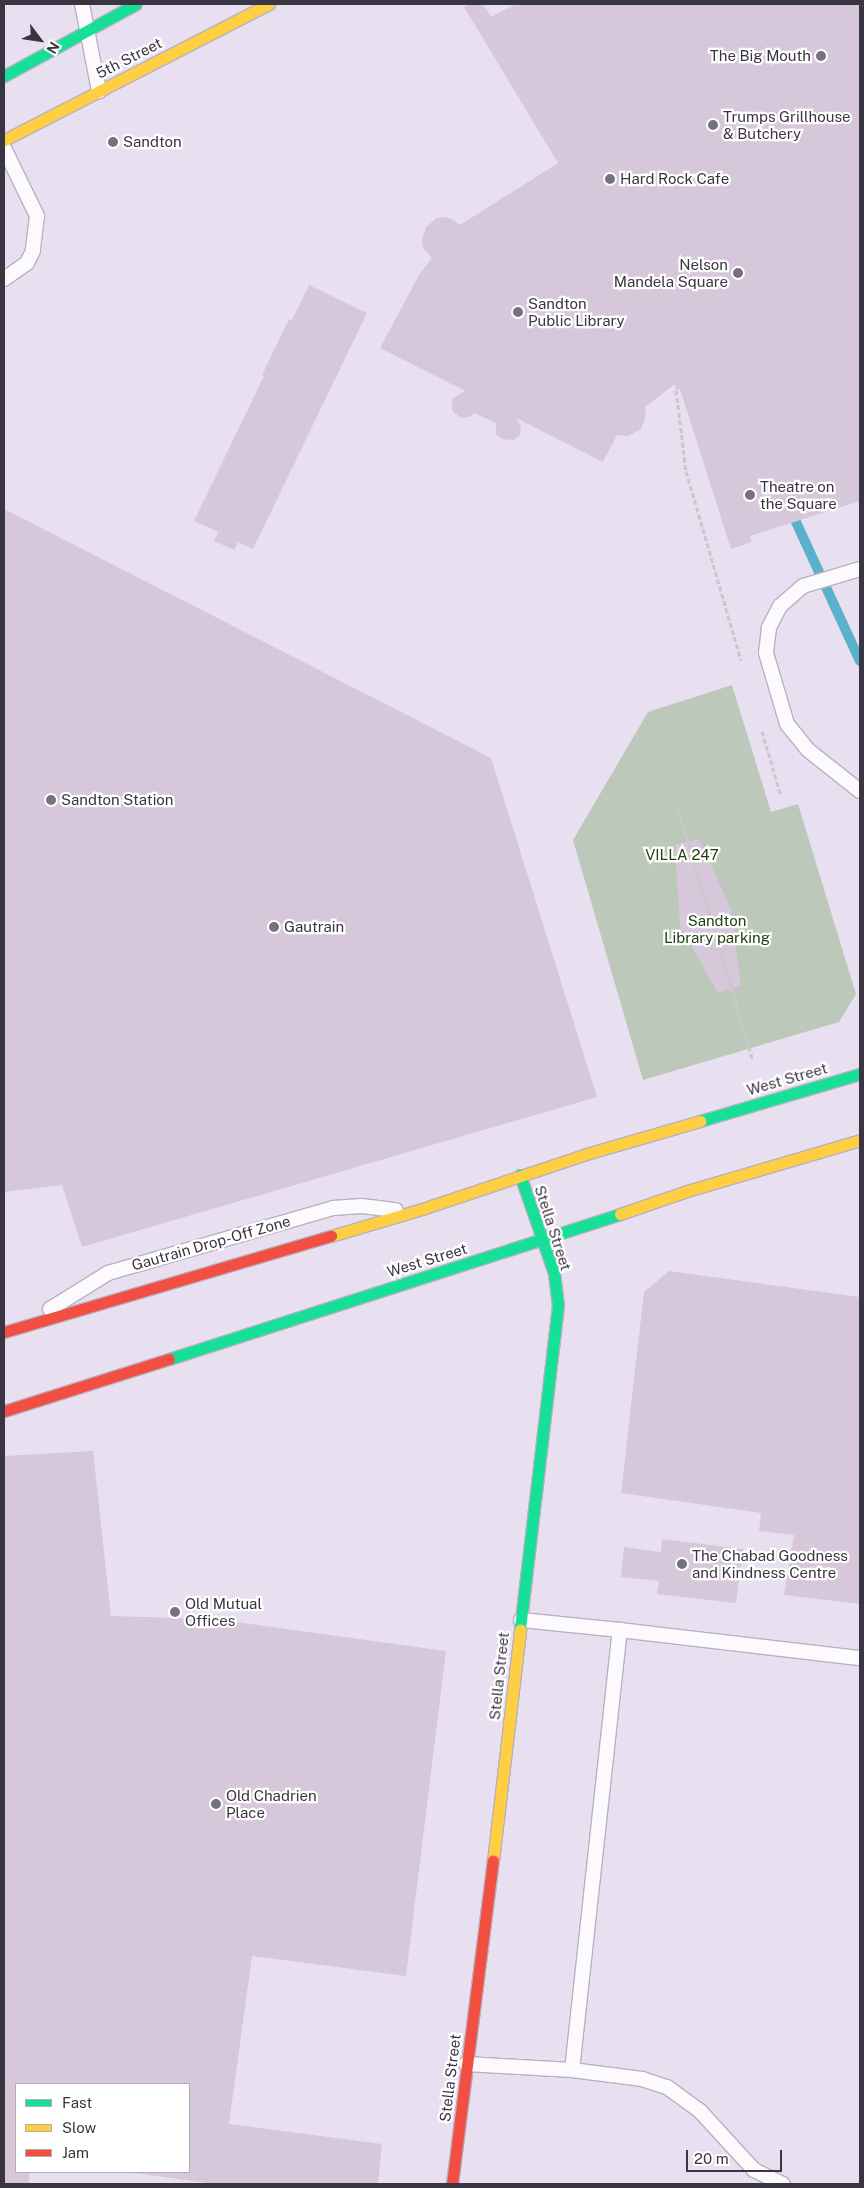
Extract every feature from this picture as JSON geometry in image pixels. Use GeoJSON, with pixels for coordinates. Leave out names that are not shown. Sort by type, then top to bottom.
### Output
{"type":"FeatureCollection","features":[{"type":"Feature","properties":{"kind":"street"},"geometry":{"type":"LineString","coordinates":[[4,76],[136,4]]}},
{"type":"Feature","properties":{"kind":"street","name":"5th Street"},"geometry":{"type":"LineString","coordinates":[[4,140],[269,4]]}},
{"type":"Feature","properties":{"kind":"street","name":"West Street"},"geometry":{"type":"LineString","coordinates":[[4,1332],[412,1212],[520,1175],[653,1133],[860,1074]]}},
{"type":"Feature","properties":{"kind":"street","name":"West Street"},"geometry":{"type":"LineString","coordinates":[[4,1410],[543,1240],[687,1191],[860,1140]]}},
{"type":"Feature","properties":{"kind":"street","name":"Stella Street"},"geometry":{"type":"LineString","coordinates":[[452,2184],[498,1821],[558,1305],[554,1273],[520,1175]]}},
{"type":"Feature","properties":{"kind":"lane"},"geometry":{"type":"LineString","coordinates":[[82,4],[99,91]]}},
{"type":"Feature","properties":{"kind":"lane"},"geometry":{"type":"LineString","coordinates":[[4,148],[37,216],[33,251],[27,263],[4,279]]}},
{"type":"Feature","properties":{"kind":"lane"},"geometry":{"type":"LineString","coordinates":[[860,569],[803,586],[780,606],[769,628],[766,652],[787,724],[808,750],[860,791]]}},
{"type":"Feature","properties":{"kind":"lane","name":"Gautrain Drop-Off Zone"},"geometry":{"type":"LineString","coordinates":[[24,1326],[108,1273],[333,1208],[362,1206],[412,1212]]}},
{"type":"Feature","properties":{"kind":"lane"},"geometry":{"type":"LineString","coordinates":[[521,1620],[860,1658]]}},
{"type":"Feature","properties":{"kind":"lane"},"geometry":{"type":"LineString","coordinates":[[572,2070],[620,1630]]}},
{"type":"Feature","properties":{"kind":"lane"},"geometry":{"type":"LineString","coordinates":[[466,2064],[572,2070],[642,2079],[667,2087],[700,2111],[754,2170],[782,2184]]}},
{"type":"Feature","properties":{"kind":"path"},"geometry":{"type":"LineString","coordinates":[[676,390],[686,471],[744,670]]}},
{"type":"Feature","properties":{"kind":"path"},"geometry":{"type":"LineString","coordinates":[[761,727],[780,793]]}},
{"type":"Feature","properties":{"kind":"path"},"geometry":{"type":"LineString","coordinates":[[678,809],[753,1060]]}},
{"type":"Feature","properties":{"kind":"green space","name":"Sandton Library parking"},"geometry":{"type":"Polygon","coordinates":[[[732,685],[771,812],[798,804],[856,994],[839,1022],[643,1080],[573,840],[648,712],[732,685]]]}},
{"type":"Feature","properties":{"kind":"building","name":"Nelson Mandela Square"},"geometry":{"type":"Polygon","coordinates":[[[469,4],[483,4],[491,17],[516,4],[860,4],[860,501],[750,536],[752,542],[731,549],[680,389],[676,390],[675,384],[645,407],[646,416],[641,429],[628,436],[617,435],[603,462],[516,418],[521,426],[520,435],[514,440],[502,439],[496,434],[496,423],[474,413],[469,417],[461,418],[452,411],[452,399],[465,391],[380,348],[419,275],[432,258],[423,248],[422,240],[426,227],[437,218],[445,217],[452,219],[460,225],[558,163],[464,7],[469,4]]]}},
{"type":"Feature","properties":{"kind":"building"},"geometry":{"type":"Polygon","coordinates":[[[309,285],[367,313],[253,549],[238,542],[234,550],[214,541],[218,532],[194,521],[264,376],[262,375],[289,319],[292,320],[309,285]]]}},
{"type":"Feature","properties":{"kind":"building","name":"Gautrain"},"geometry":{"type":"Polygon","coordinates":[[[4,509],[491,758],[597,1097],[82,1247],[62,1185],[4,1192],[4,509]]]}},
{"type":"Feature","properties":{"kind":"building","name":"VILLA 247"},"geometry":{"type":"Polygon","coordinates":[[[699,839],[731,909],[741,986],[718,993],[680,927],[675,845],[699,839]]]}},
{"type":"Feature","properties":{"kind":"building"},"geometry":{"type":"Polygon","coordinates":[[[669,1271],[860,1297],[860,1604],[784,1595],[794,1535],[759,1531],[761,1513],[621,1493],[644,1292],[669,1271]]]}},
{"type":"Feature","properties":{"kind":"building","name":"Old Chadrien Place"},"geometry":{"type":"Polygon","coordinates":[[[93,1451],[111,1616],[214,1619],[446,1651],[406,1976],[252,1956],[229,2124],[382,2144],[378,2184],[214,2184],[134,2173],[190,2173],[190,2083],[15,2083],[15,2173],[30,2173],[29,2184],[4,2184],[4,1456],[93,1451]]]}},
{"type":"Feature","properties":{"kind":"building","name":"The Chabad Goodness and Kindness Centre"},"geometry":{"type":"Polygon","coordinates":[[[662,1539],[743,1549],[736,1603],[657,1594],[659,1581],[621,1577],[624,1547],[661,1552],[662,1539]]]}},
{"type":"Feature","properties":{"kind":"waterway"},"geometry":{"type":"LineString","coordinates":[[790,509],[860,661]]}},
{"type":"Feature","properties":{"kind":"traffic: fast"},"geometry":{"type":"LineString","coordinates":[[4,76],[136,4]]}},
{"type":"Feature","properties":{"kind":"traffic: fast"},"geometry":{"type":"LineString","coordinates":[[700,1121],[860,1074]]}},
{"type":"Feature","properties":{"kind":"traffic: fast"},"geometry":{"type":"LineString","coordinates":[[520,1175],[554,1273],[558,1305],[520,1630]]}},
{"type":"Feature","properties":{"kind":"traffic: fast"},"geometry":{"type":"LineString","coordinates":[[169,1359],[620,1214]]}},
{"type":"Feature","properties":{"kind":"traffic: slow"},"geometry":{"type":"LineString","coordinates":[[4,140],[269,4]]}},
{"type":"Feature","properties":{"kind":"traffic: slow"},"geometry":{"type":"LineString","coordinates":[[331,1236],[422,1209],[586,1154],[700,1121]]}},
{"type":"Feature","properties":{"kind":"traffic: slow"},"geometry":{"type":"LineString","coordinates":[[620,1214],[687,1191],[860,1140]]}},
{"type":"Feature","properties":{"kind":"traffic: slow"},"geometry":{"type":"LineString","coordinates":[[493,1861],[520,1630]]}},
{"type":"Feature","properties":{"kind":"traffic: jam"},"geometry":{"type":"LineString","coordinates":[[4,1332],[331,1236]]}},
{"type":"Feature","properties":{"kind":"traffic: jam"},"geometry":{"type":"LineString","coordinates":[[4,1411],[169,1359]]}},
{"type":"Feature","properties":{"kind":"traffic: jam"},"geometry":{"type":"LineString","coordinates":[[452,2184],[493,1861]]}},
{"type":"Feature","properties":{"kind":"place","name":"The Big Mouth"},"geometry":{"type":"Point","coordinates":[821,56]}},
{"type":"Feature","properties":{"kind":"place","name":"Trumps Grillhouse & Butchery"},"geometry":{"type":"Point","coordinates":[713,125]}},
{"type":"Feature","properties":{"kind":"place","name":"Sandton"},"geometry":{"type":"Point","coordinates":[113,142]}},
{"type":"Feature","properties":{"kind":"place","name":"Hard Rock Cafe"},"geometry":{"type":"Point","coordinates":[610,179]}},
{"type":"Feature","properties":{"kind":"place","name":"Nelson Mandela Square"},"geometry":{"type":"Point","coordinates":[738,273]}},
{"type":"Feature","properties":{"kind":"place","name":"Sandton Public Library"},"geometry":{"type":"Point","coordinates":[518,312]}},
{"type":"Feature","properties":{"kind":"place","name":"Theatre on the Square"},"geometry":{"type":"Point","coordinates":[750,495]}},
{"type":"Feature","properties":{"kind":"place","name":"Sandton Station"},"geometry":{"type":"Point","coordinates":[51,800]}},
{"type":"Feature","properties":{"kind":"place","name":"Gautrain"},"geometry":{"type":"Point","coordinates":[274,927]}},
{"type":"Feature","properties":{"kind":"place","name":"The Chabad Goodness and Kindness Centre"},"geometry":{"type":"Point","coordinates":[682,1564]}},
{"type":"Feature","properties":{"kind":"place","name":"Old Mutual Offices"},"geometry":{"type":"Point","coordinates":[175,1612]}},
{"type":"Feature","properties":{"kind":"place","name":"Old Chadrien Place"},"geometry":{"type":"Point","coordinates":[216,1804]}}]}
